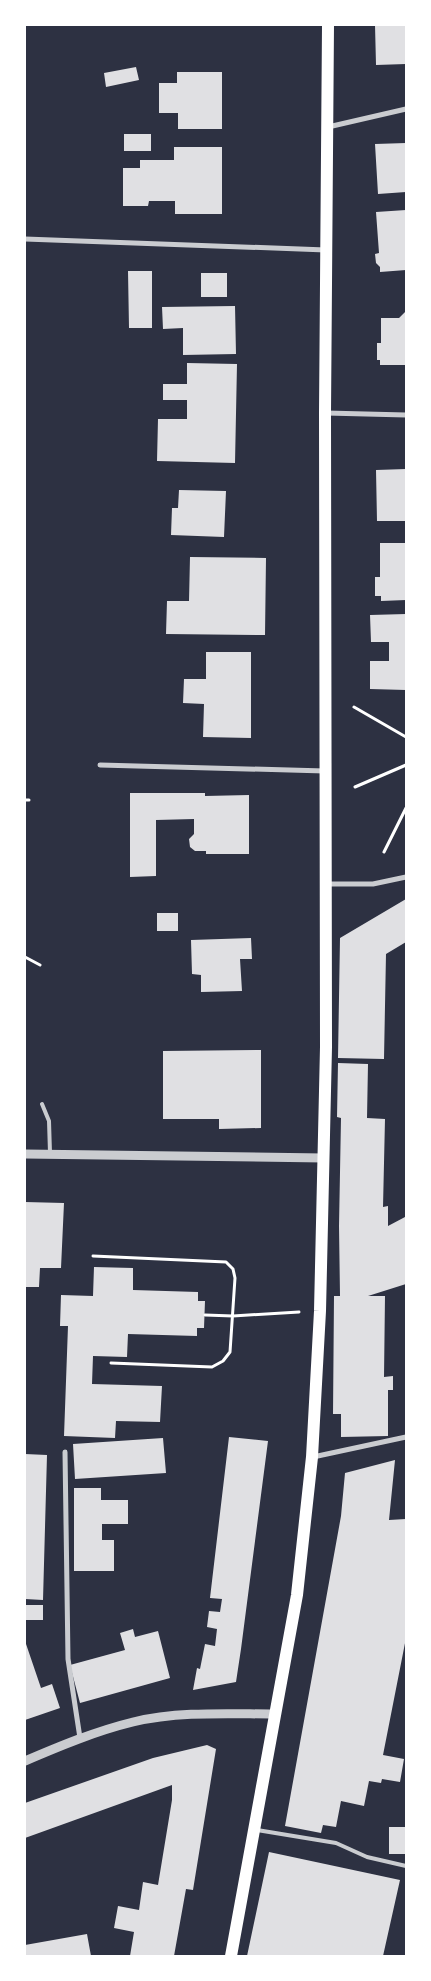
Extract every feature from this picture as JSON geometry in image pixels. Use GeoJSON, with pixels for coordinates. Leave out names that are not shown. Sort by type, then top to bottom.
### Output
{"type":"FeatureCollection","features":[{"type":"Feature","properties":{"kind":"main road"},"geometry":{"type":"LineString","coordinates":[[230,1956],[298,1595],[312,1457],[320,1311],[327,884],[325,413],[328,25]]}},
{"type":"Feature","properties":{"kind":"street"},"geometry":{"type":"LineString","coordinates":[[327,127],[406,109]]}},
{"type":"Feature","properties":{"kind":"street"},"geometry":{"type":"LineString","coordinates":[[25,240],[326,250]]}},
{"type":"Feature","properties":{"kind":"street"},"geometry":{"type":"LineString","coordinates":[[325,413],[406,415]]}},
{"type":"Feature","properties":{"kind":"street"},"geometry":{"type":"LineString","coordinates":[[100,766],[326,771]]}},
{"type":"Feature","properties":{"kind":"street"},"geometry":{"type":"LineString","coordinates":[[327,884],[373,884],[406,876]]}},
{"type":"Feature","properties":{"kind":"street"},"geometry":{"type":"LineString","coordinates":[[25,1154],[324,1158]]}},
{"type":"Feature","properties":{"kind":"street"},"geometry":{"type":"LineString","coordinates":[[312,1457],[406,1438]]}},
{"type":"Feature","properties":{"kind":"street"},"geometry":{"type":"LineString","coordinates":[[65,1452],[68,1659],[80,1738]]}},
{"type":"Feature","properties":{"kind":"street"},"geometry":{"type":"LineString","coordinates":[[25,1761],[80,1738],[134,1722],[184,1715],[275,1714]]}},
{"type":"Feature","properties":{"kind":"lane"},"geometry":{"type":"LineString","coordinates":[[42,1104],[49,1121],[50,1153]]}},
{"type":"Feature","properties":{"kind":"lane"},"geometry":{"type":"LineString","coordinates":[[254,1830],[336,1843],[367,1857],[406,1866]]}},
{"type":"Feature","properties":{"kind":"path"},"geometry":{"type":"LineString","coordinates":[[354,707],[406,736]]}},
{"type":"Feature","properties":{"kind":"path"},"geometry":{"type":"LineString","coordinates":[[356,787],[406,765]]}},
{"type":"Feature","properties":{"kind":"path"},"geometry":{"type":"LineString","coordinates":[[384,852],[406,808]]}},
{"type":"Feature","properties":{"kind":"path"},"geometry":{"type":"LineString","coordinates":[[25,957],[40,965]]}},
{"type":"Feature","properties":{"kind":"path"},"geometry":{"type":"LineString","coordinates":[[93,1256],[226,1262],[233,1269],[235,1278],[230,1352],[223,1361],[212,1367],[111,1363]]}},
{"type":"Feature","properties":{"kind":"path"},"geometry":{"type":"LineString","coordinates":[[205,1314],[233,1316],[320,1311]]}},
{"type":"Feature","properties":{"kind":"building"},"geometry":{"type":"Polygon","coordinates":[[[375,25],[406,25],[406,64],[376,65],[375,25]]]}},
{"type":"Feature","properties":{"kind":"building"},"geometry":{"type":"Polygon","coordinates":[[[136,67],[139,80],[106,87],[104,73],[136,67]]]}},
{"type":"Feature","properties":{"kind":"building"},"geometry":{"type":"Polygon","coordinates":[[[177,72],[222,72],[222,129],[178,129],[178,113],[159,113],[159,83],[177,83],[177,72]]]}},
{"type":"Feature","properties":{"kind":"building"},"geometry":{"type":"Polygon","coordinates":[[[124,134],[151,134],[151,151],[124,151],[124,134]]]}},
{"type":"Feature","properties":{"kind":"building"},"geometry":{"type":"Polygon","coordinates":[[[406,143],[406,192],[378,194],[375,144],[406,143]]]}},
{"type":"Feature","properties":{"kind":"building"},"geometry":{"type":"Polygon","coordinates":[[[174,147],[222,147],[222,214],[175,214],[175,201],[149,201],[148,206],[123,206],[123,168],[140,168],[140,160],[174,160],[174,147]]]}},
{"type":"Feature","properties":{"kind":"building"},"geometry":{"type":"Polygon","coordinates":[[[406,210],[406,270],[380,272],[375,254],[379,253],[376,212],[406,210]]]}},
{"type":"Feature","properties":{"kind":"building"},"geometry":{"type":"Polygon","coordinates":[[[128,271],[152,271],[152,328],[129,328],[128,271]]]}},
{"type":"Feature","properties":{"kind":"building"},"geometry":{"type":"Polygon","coordinates":[[[201,273],[227,273],[227,297],[201,297],[201,273]]]}},
{"type":"Feature","properties":{"kind":"building"},"geometry":{"type":"Polygon","coordinates":[[[235,306],[236,354],[183,355],[183,328],[163,329],[162,307],[235,306]]]}},
{"type":"Feature","properties":{"kind":"building"},"geometry":{"type":"Polygon","coordinates":[[[406,311],[406,365],[380,365],[380,360],[377,360],[377,343],[381,343],[381,318],[399,318],[406,311]]]}},
{"type":"Feature","properties":{"kind":"building"},"geometry":{"type":"Polygon","coordinates":[[[187,363],[237,364],[235,463],[157,461],[158,419],[187,419],[187,400],[163,400],[163,384],[187,384],[187,363]]]}},
{"type":"Feature","properties":{"kind":"building"},"geometry":{"type":"Polygon","coordinates":[[[406,469],[406,521],[377,521],[376,470],[406,469]]]}},
{"type":"Feature","properties":{"kind":"building"},"geometry":{"type":"Polygon","coordinates":[[[179,490],[226,491],[224,537],[171,535],[172,508],[178,508],[179,490]]]}},
{"type":"Feature","properties":{"kind":"building"},"geometry":{"type":"Polygon","coordinates":[[[380,543],[406,543],[406,600],[381,601],[381,596],[375,596],[375,577],[380,577],[380,543]]]}},
{"type":"Feature","properties":{"kind":"building"},"geometry":{"type":"Polygon","coordinates":[[[190,557],[266,558],[265,635],[166,634],[167,601],[189,601],[190,557]]]}},
{"type":"Feature","properties":{"kind":"building"},"geometry":{"type":"Polygon","coordinates":[[[406,614],[406,690],[370,689],[370,661],[389,661],[389,642],[371,642],[370,615],[406,614]]]}},
{"type":"Feature","properties":{"kind":"building"},"geometry":{"type":"Polygon","coordinates":[[[206,652],[251,652],[251,738],[203,737],[204,704],[183,703],[184,679],[206,679],[206,652]]]}},
{"type":"Feature","properties":{"kind":"building"},"geometry":{"type":"Polygon","coordinates":[[[130,793],[205,793],[205,796],[249,795],[249,854],[206,854],[206,851],[195,851],[190,847],[189,839],[194,834],[194,819],[156,820],[156,876],[130,877],[130,793]]]}},
{"type":"Feature","properties":{"kind":"building"},"geometry":{"type":"Polygon","coordinates":[[[406,899],[406,942],[386,954],[384,1059],[338,1058],[340,938],[406,899]]]}},
{"type":"Feature","properties":{"kind":"building"},"geometry":{"type":"Polygon","coordinates":[[[157,913],[178,913],[178,931],[157,931],[157,913]]]}},
{"type":"Feature","properties":{"kind":"building"},"geometry":{"type":"Polygon","coordinates":[[[251,938],[252,959],[240,959],[242,991],[201,992],[201,975],[192,974],[191,940],[251,938]]]}},
{"type":"Feature","properties":{"kind":"building"},"geometry":{"type":"Polygon","coordinates":[[[261,1050],[261,1128],[219,1129],[219,1119],[163,1119],[163,1051],[261,1050]]]}},
{"type":"Feature","properties":{"kind":"building"},"geometry":{"type":"Polygon","coordinates":[[[338,1063],[368,1064],[367,1118],[385,1119],[383,1207],[388,1206],[388,1226],[405,1217],[406,1221],[406,1284],[368,1296],[385,1296],[384,1377],[393,1376],[393,1390],[388,1390],[388,1436],[341,1437],[341,1414],[333,1414],[334,1296],[340,1296],[341,1118],[337,1117],[338,1063]]]}},
{"type":"Feature","properties":{"kind":"building"},"geometry":{"type":"Polygon","coordinates":[[[25,1202],[64,1203],[61,1268],[40,1268],[39,1287],[25,1287],[25,1202]]]}},
{"type":"Feature","properties":{"kind":"building"},"geometry":{"type":"Polygon","coordinates":[[[94,1267],[133,1268],[133,1290],[198,1292],[198,1301],[205,1301],[204,1328],[197,1328],[197,1336],[128,1334],[127,1357],[93,1356],[92,1384],[162,1386],[160,1422],[116,1421],[115,1438],[64,1436],[68,1326],[60,1326],[61,1295],[93,1296],[94,1267]]]}},
{"type":"Feature","properties":{"kind":"building"},"geometry":{"type":"Polygon","coordinates":[[[229,1437],[268,1441],[241,1649],[236,1682],[193,1690],[197,1668],[200,1669],[205,1644],[215,1646],[217,1629],[207,1627],[209,1611],[220,1612],[222,1599],[210,1598],[229,1437]]]}},
{"type":"Feature","properties":{"kind":"building"},"geometry":{"type":"Polygon","coordinates":[[[163,1438],[166,1473],[75,1479],[73,1444],[163,1438]]]}},
{"type":"Feature","properties":{"kind":"building"},"geometry":{"type":"Polygon","coordinates":[[[25,1454],[47,1455],[43,1600],[25,1599],[25,1454]]]}},
{"type":"Feature","properties":{"kind":"building"},"geometry":{"type":"Polygon","coordinates":[[[395,1460],[389,1520],[406,1519],[406,1638],[383,1755],[404,1759],[400,1782],[382,1779],[381,1783],[369,1781],[364,1806],[341,1801],[336,1827],[323,1825],[321,1833],[285,1826],[341,1516],[345,1473],[395,1460]]]}},
{"type":"Feature","properties":{"kind":"building"},"geometry":{"type":"Polygon","coordinates":[[[74,1488],[101,1488],[101,1500],[128,1500],[128,1524],[102,1524],[102,1540],[114,1540],[114,1571],[74,1571],[74,1488]]]}},
{"type":"Feature","properties":{"kind":"building"},"geometry":{"type":"Polygon","coordinates":[[[25,1605],[43,1605],[43,1620],[25,1620],[25,1605]]]}},
{"type":"Feature","properties":{"kind":"building"},"geometry":{"type":"Polygon","coordinates":[[[133,1629],[135,1637],[158,1631],[170,1678],[80,1703],[70,1665],[125,1650],[120,1633],[133,1629]]]}},
{"type":"Feature","properties":{"kind":"building"},"geometry":{"type":"Polygon","coordinates":[[[25,1641],[41,1688],[52,1684],[60,1708],[25,1720],[25,1641]]]}},
{"type":"Feature","properties":{"kind":"building"},"geometry":{"type":"Polygon","coordinates":[[[207,1745],[216,1749],[193,1890],[186,1889],[174,1956],[130,1956],[134,1932],[114,1928],[118,1906],[139,1910],[143,1882],[158,1885],[172,1800],[172,1785],[25,1838],[25,1803],[153,1758],[207,1745]]]}},
{"type":"Feature","properties":{"kind":"building"},"geometry":{"type":"Polygon","coordinates":[[[389,1827],[406,1827],[406,1854],[389,1854],[389,1827]]]}},
{"type":"Feature","properties":{"kind":"building"},"geometry":{"type":"Polygon","coordinates":[[[269,1852],[400,1880],[383,1956],[247,1956],[269,1852]]]}},
{"type":"Feature","properties":{"kind":"building"},"geometry":{"type":"Polygon","coordinates":[[[87,1934],[91,1956],[26,1956],[25,1945],[87,1934]]]}}]}
